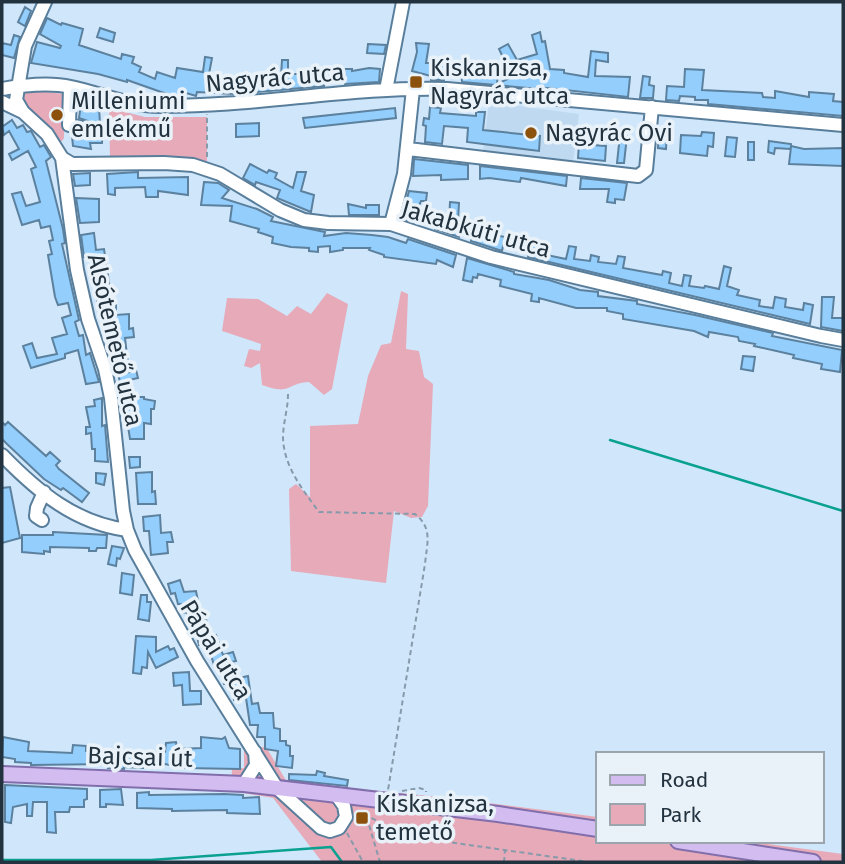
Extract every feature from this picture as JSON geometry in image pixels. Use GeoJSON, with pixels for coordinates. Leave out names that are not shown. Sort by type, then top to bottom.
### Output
{"type":"FeatureCollection","features":[{"type":"Feature","properties":{"kind":"main road","name":"Bajcsai út"},"geometry":{"type":"LineString","coordinates":[[2,774],[244,784],[498,814],[596,829]]}},
{"type":"Feature","properties":{"kind":"main road"},"geometry":{"type":"LineString","coordinates":[[689,843],[774,859],[813,862]]}},
{"type":"Feature","properties":{"kind":"street"},"geometry":{"type":"LineString","coordinates":[[23,112],[16,100],[17,86],[27,40],[45,2]]}},
{"type":"Feature","properties":{"kind":"street"},"geometry":{"type":"LineString","coordinates":[[387,90],[403,2]]}},
{"type":"Feature","properties":{"kind":"street","name":"Nagyrác utca"},"geometry":{"type":"LineString","coordinates":[[2,89],[49,85],[70,87],[136,105],[207,106],[387,90],[464,90],[843,125]]}},
{"type":"Feature","properties":{"kind":"street"},"geometry":{"type":"LineString","coordinates":[[70,87],[69,131],[83,128]]}},
{"type":"Feature","properties":{"kind":"street"},"geometry":{"type":"LineString","coordinates":[[391,224],[399,200],[408,149],[413,89]]}},
{"type":"Feature","properties":{"kind":"street"},"geometry":{"type":"LineString","coordinates":[[2,102],[23,112],[47,134],[62,158]]}},
{"type":"Feature","properties":{"kind":"street"},"geometry":{"type":"LineString","coordinates":[[408,149],[638,176],[646,170],[652,107]]}},
{"type":"Feature","properties":{"kind":"street","name":"Jakabkúti utca"},"geometry":{"type":"LineString","coordinates":[[62,158],[79,166],[172,163],[207,169],[280,210],[304,220],[391,224],[491,257],[843,340]]}},
{"type":"Feature","properties":{"kind":"street","name":"Alsótemető utca"},"geometry":{"type":"LineString","coordinates":[[62,158],[77,270],[111,398],[127,530]]}},
{"type":"Feature","properties":{"kind":"street"},"geometry":{"type":"LineString","coordinates":[[2,455],[68,511],[87,522],[127,530]]}},
{"type":"Feature","properties":{"kind":"street"},"geometry":{"type":"LineString","coordinates":[[42,520],[36,516],[36,511],[44,492]]}},
{"type":"Feature","properties":{"kind":"street","name":"Pápai utca"},"geometry":{"type":"LineString","coordinates":[[127,530],[144,570],[177,629],[277,788],[321,828],[335,830],[342,826]]}},
{"type":"Feature","properties":{"kind":"street"},"geometry":{"type":"LineString","coordinates":[[244,784],[256,765],[255,751]]}},
{"type":"Feature","properties":{"kind":"street"},"geometry":{"type":"LineString","coordinates":[[337,796],[346,812],[342,826]]}},
{"type":"Feature","properties":{"kind":"path"},"geometry":{"type":"LineString","coordinates":[[207,106],[207,169]]}},
{"type":"Feature","properties":{"kind":"path"},"geometry":{"type":"LineString","coordinates":[[288,394],[283,438],[291,471],[319,512],[415,514],[423,520],[428,530],[425,564],[387,798]]}},
{"type":"Feature","properties":{"kind":"path"},"geometry":{"type":"LineString","coordinates":[[364,814],[420,838],[589,862]]}},
{"type":"Feature","properties":{"kind":"path"},"geometry":{"type":"LineString","coordinates":[[369,817],[380,862]]}},
{"type":"Feature","properties":{"kind":"path"},"geometry":{"type":"LineString","coordinates":[[342,826],[363,862]]}},
{"type":"Feature","properties":{"kind":"path"},"geometry":{"type":"LineString","coordinates":[[504,862],[505,850]]}},
{"type":"Feature","properties":{"kind":"shaded area","name":"Nagyrác Ovi"},"geometry":{"type":"Polygon","coordinates":[[[489,102],[579,114],[573,163],[483,152],[489,102]]]}},
{"type":"Feature","properties":{"kind":"green space"},"geometry":{"type":"Polygon","coordinates":[[[27,90],[65,94],[62,141],[57,141],[22,104],[22,93],[27,90]]]}},
{"type":"Feature","properties":{"kind":"green space"},"geometry":{"type":"Polygon","coordinates":[[[109,108],[145,117],[207,117],[207,161],[110,158],[109,108]]]}},
{"type":"Feature","properties":{"kind":"green space"},"geometry":{"type":"Polygon","coordinates":[[[401,291],[408,294],[406,349],[419,351],[424,377],[433,384],[428,506],[422,517],[411,518],[394,511],[386,583],[291,571],[289,489],[296,484],[310,497],[310,426],[358,424],[368,376],[381,345],[391,343],[401,291]]]}},
{"type":"Feature","properties":{"kind":"green space"},"geometry":{"type":"Polygon","coordinates":[[[327,293],[348,304],[332,389],[324,395],[309,382],[284,389],[262,385],[260,363],[251,368],[244,366],[249,349],[260,351],[261,344],[222,331],[227,298],[258,299],[287,316],[297,306],[311,314],[327,293]]]}},
{"type":"Feature","properties":{"kind":"green space"},"geometry":{"type":"Polygon","coordinates":[[[266,747],[287,782],[440,797],[596,817],[596,843],[761,843],[843,854],[843,862],[322,862],[273,798],[231,791],[232,769],[244,768],[244,748],[266,747]]]}},
{"type":"Feature","properties":{"kind":"building"},"geometry":{"type":"Polygon","coordinates":[[[25,7],[31,11],[25,26],[18,22],[25,7]]]}},
{"type":"Feature","properties":{"kind":"building"},"geometry":{"type":"Polygon","coordinates":[[[47,18],[61,25],[62,23],[83,29],[79,45],[121,59],[122,54],[134,57],[132,63],[141,67],[139,72],[155,79],[157,72],[175,78],[177,68],[203,72],[205,57],[212,58],[209,74],[221,74],[221,79],[237,81],[237,78],[257,78],[257,75],[281,76],[282,60],[288,60],[288,74],[324,74],[324,86],[234,94],[197,92],[196,96],[183,92],[182,97],[127,80],[31,63],[37,42],[60,48],[61,46],[40,34],[47,18]]]}},
{"type":"Feature","properties":{"kind":"building"},"geometry":{"type":"Polygon","coordinates":[[[100,28],[115,33],[113,42],[97,37],[100,28]]]}},
{"type":"Feature","properties":{"kind":"building"},"geometry":{"type":"Polygon","coordinates":[[[540,32],[542,42],[545,41],[550,69],[588,77],[591,51],[608,53],[608,62],[596,60],[595,76],[630,77],[628,97],[462,82],[461,64],[471,64],[471,71],[498,72],[497,84],[512,77],[499,49],[508,44],[517,60],[537,54],[532,35],[540,32]]]}},
{"type":"Feature","properties":{"kind":"building"},"geometry":{"type":"Polygon","coordinates":[[[14,35],[20,37],[14,58],[2,55],[2,43],[11,45],[14,35]]]}},
{"type":"Feature","properties":{"kind":"building"},"geometry":{"type":"Polygon","coordinates":[[[416,43],[429,44],[426,63],[445,63],[444,80],[431,80],[431,76],[412,71],[417,52],[416,43]]]}},
{"type":"Feature","properties":{"kind":"building"},"geometry":{"type":"Polygon","coordinates":[[[368,44],[386,45],[384,54],[367,53],[368,44]]]}},
{"type":"Feature","properties":{"kind":"building"},"geometry":{"type":"Polygon","coordinates":[[[344,69],[352,71],[380,69],[379,82],[345,84],[344,69]]]}},
{"type":"Feature","properties":{"kind":"building"},"geometry":{"type":"Polygon","coordinates":[[[685,69],[704,70],[702,90],[762,93],[763,97],[775,98],[775,91],[809,97],[809,92],[834,94],[833,101],[843,102],[843,116],[708,104],[708,100],[695,100],[695,97],[680,96],[679,101],[666,100],[667,86],[684,87],[685,69]]]}},
{"type":"Feature","properties":{"kind":"building"},"geometry":{"type":"Polygon","coordinates":[[[643,76],[650,77],[649,85],[654,86],[653,98],[640,98],[643,76]]]}},
{"type":"Feature","properties":{"kind":"building"},"geometry":{"type":"Polygon","coordinates":[[[81,104],[99,107],[100,124],[103,124],[102,143],[90,143],[91,149],[73,146],[72,136],[86,136],[92,129],[88,121],[79,118],[81,104]]]}},
{"type":"Feature","properties":{"kind":"building"},"geometry":{"type":"Polygon","coordinates":[[[430,107],[441,108],[440,113],[476,116],[476,112],[485,112],[483,130],[540,136],[539,151],[467,142],[468,128],[444,126],[442,144],[425,142],[424,118],[429,119],[430,107]]]}},
{"type":"Feature","properties":{"kind":"building"},"geometry":{"type":"Polygon","coordinates":[[[395,108],[396,118],[305,128],[303,118],[395,108]]]}},
{"type":"Feature","properties":{"kind":"building"},"geometry":{"type":"Polygon","coordinates":[[[12,120],[17,128],[23,125],[27,132],[31,131],[40,147],[44,145],[51,157],[46,161],[63,229],[65,243],[62,244],[79,320],[75,322],[79,336],[83,335],[86,355],[90,353],[99,382],[86,384],[78,350],[65,354],[65,358],[31,368],[23,346],[32,343],[37,358],[57,354],[52,338],[67,334],[62,318],[71,315],[68,303],[58,305],[55,297],[48,255],[52,254],[49,241],[53,240],[50,226],[41,228],[39,220],[22,225],[12,194],[21,192],[26,206],[40,202],[31,169],[36,167],[28,151],[12,160],[9,154],[19,149],[9,131],[4,135],[2,127],[12,120]]]}},
{"type":"Feature","properties":{"kind":"building"},"geometry":{"type":"Polygon","coordinates":[[[259,123],[259,136],[236,137],[236,124],[259,123]]]}},
{"type":"Feature","properties":{"kind":"building"},"geometry":{"type":"Polygon","coordinates":[[[659,129],[667,129],[666,149],[658,148],[659,129]]]}},
{"type":"Feature","properties":{"kind":"building"},"geometry":{"type":"Polygon","coordinates":[[[702,132],[714,133],[713,147],[708,146],[707,156],[680,153],[681,135],[701,136],[702,132]]]}},
{"type":"Feature","properties":{"kind":"building"},"geometry":{"type":"Polygon","coordinates":[[[620,135],[627,136],[624,163],[617,163],[620,135]]]}},
{"type":"Feature","properties":{"kind":"building"},"geometry":{"type":"Polygon","coordinates":[[[727,137],[737,138],[735,157],[725,156],[727,137]]]}},
{"type":"Feature","properties":{"kind":"building"},"geometry":{"type":"Polygon","coordinates":[[[769,141],[804,149],[843,148],[843,166],[789,164],[791,147],[775,148],[774,154],[768,152],[769,141]]]}},
{"type":"Feature","properties":{"kind":"building"},"geometry":{"type":"Polygon","coordinates":[[[748,142],[754,142],[754,160],[748,160],[748,142]]]}},
{"type":"Feature","properties":{"kind":"building"},"geometry":{"type":"Polygon","coordinates":[[[579,144],[606,146],[605,161],[578,158],[579,144]]]}},
{"type":"Feature","properties":{"kind":"building"},"geometry":{"type":"Polygon","coordinates":[[[414,159],[468,165],[468,179],[441,180],[441,175],[413,176],[414,159]]]}},
{"type":"Feature","properties":{"kind":"building"},"geometry":{"type":"Polygon","coordinates":[[[250,164],[267,173],[269,170],[277,173],[275,178],[293,188],[297,172],[306,172],[301,191],[314,195],[311,212],[277,198],[280,190],[256,182],[255,185],[243,178],[250,164]]]}},
{"type":"Feature","properties":{"kind":"building"},"geometry":{"type":"Polygon","coordinates":[[[480,166],[567,176],[566,186],[521,178],[520,182],[480,179],[480,166]]]}},
{"type":"Feature","properties":{"kind":"building"},"geometry":{"type":"Polygon","coordinates":[[[138,172],[138,178],[188,177],[188,195],[158,191],[158,197],[146,197],[145,187],[115,188],[115,195],[108,194],[107,174],[138,172]]]}},
{"type":"Feature","properties":{"kind":"building"},"geometry":{"type":"Polygon","coordinates":[[[90,173],[90,185],[75,186],[73,174],[90,173]]]}},
{"type":"Feature","properties":{"kind":"building"},"geometry":{"type":"Polygon","coordinates":[[[581,178],[627,183],[624,200],[607,202],[609,189],[580,189],[581,178]]]}},
{"type":"Feature","properties":{"kind":"building"},"geometry":{"type":"Polygon","coordinates":[[[204,182],[218,183],[229,190],[222,198],[257,209],[273,217],[271,221],[325,232],[324,236],[346,233],[372,235],[406,243],[408,239],[456,255],[453,267],[437,260],[436,264],[384,257],[369,250],[370,248],[343,248],[330,252],[330,246],[318,247],[318,252],[309,251],[309,248],[272,243],[273,237],[258,232],[259,229],[230,221],[232,206],[201,205],[204,182]]]}},
{"type":"Feature","properties":{"kind":"building"},"geometry":{"type":"Polygon","coordinates":[[[409,191],[427,193],[426,201],[421,201],[412,222],[402,218],[409,191]]]}},
{"type":"Feature","properties":{"kind":"building"},"geometry":{"type":"Polygon","coordinates":[[[76,198],[99,199],[99,222],[80,223],[76,198]]]}},
{"type":"Feature","properties":{"kind":"building"},"geometry":{"type":"Polygon","coordinates":[[[450,202],[459,203],[458,221],[462,222],[459,237],[435,229],[437,218],[449,220],[450,202]]]}},
{"type":"Feature","properties":{"kind":"building"},"geometry":{"type":"Polygon","coordinates":[[[348,204],[366,208],[366,205],[379,205],[379,215],[349,215],[348,204]]]}},
{"type":"Feature","properties":{"kind":"building"},"geometry":{"type":"Polygon","coordinates":[[[474,231],[505,237],[502,251],[471,241],[474,231]]]}},
{"type":"Feature","properties":{"kind":"building"},"geometry":{"type":"Polygon","coordinates":[[[94,233],[96,250],[104,249],[112,302],[116,301],[116,315],[129,314],[129,329],[133,328],[134,337],[125,338],[129,372],[136,370],[138,378],[120,382],[106,322],[103,314],[99,314],[91,256],[84,257],[81,235],[94,233]]]}},
{"type":"Feature","properties":{"kind":"building"},"geometry":{"type":"Polygon","coordinates":[[[530,244],[543,246],[542,254],[566,259],[569,246],[576,247],[574,259],[590,261],[591,255],[599,257],[598,262],[616,264],[618,256],[625,257],[623,268],[662,275],[663,271],[671,273],[669,283],[682,286],[684,275],[691,276],[689,286],[719,289],[724,266],[731,268],[727,286],[739,290],[737,295],[760,300],[759,306],[773,308],[775,297],[786,299],[785,307],[803,310],[804,303],[813,305],[810,324],[528,257],[530,244]]]}},
{"type":"Feature","properties":{"kind":"building"},"geometry":{"type":"Polygon","coordinates":[[[467,258],[514,274],[598,292],[598,296],[637,301],[637,304],[842,350],[840,372],[821,369],[822,364],[793,358],[794,355],[739,341],[738,337],[709,332],[708,337],[694,331],[623,319],[623,314],[607,311],[607,308],[576,308],[539,298],[539,302],[531,301],[532,294],[500,286],[501,280],[478,274],[477,278],[473,277],[472,282],[463,280],[467,258]]]}},
{"type":"Feature","properties":{"kind":"building"},"geometry":{"type":"Polygon","coordinates":[[[822,297],[834,297],[832,318],[843,318],[843,331],[821,327],[822,297]]]}},
{"type":"Feature","properties":{"kind":"building"},"geometry":{"type":"Polygon","coordinates":[[[743,356],[755,357],[753,371],[741,369],[743,356]]]}},
{"type":"Feature","properties":{"kind":"building"},"geometry":{"type":"Polygon","coordinates":[[[102,398],[102,426],[105,425],[108,462],[95,461],[91,433],[86,434],[86,427],[90,427],[86,407],[95,406],[94,400],[102,398]]]}},
{"type":"Feature","properties":{"kind":"building"},"geometry":{"type":"Polygon","coordinates":[[[126,398],[155,401],[154,409],[151,409],[151,424],[144,423],[144,439],[130,439],[125,407],[126,398]]]}},
{"type":"Feature","properties":{"kind":"building"},"geometry":{"type":"Polygon","coordinates":[[[2,422],[5,425],[8,422],[46,456],[50,452],[60,461],[56,465],[59,469],[89,493],[82,502],[63,488],[61,490],[44,479],[2,439],[2,422]]]}},
{"type":"Feature","properties":{"kind":"building"},"geometry":{"type":"Polygon","coordinates":[[[129,457],[140,457],[140,467],[130,468],[129,457]]]}},
{"type":"Feature","properties":{"kind":"building"},"geometry":{"type":"Polygon","coordinates":[[[152,472],[152,492],[155,491],[156,504],[138,504],[136,473],[152,472]]]}},
{"type":"Feature","properties":{"kind":"building"},"geometry":{"type":"Polygon","coordinates":[[[96,473],[106,474],[104,485],[96,483],[96,473]]]}},
{"type":"Feature","properties":{"kind":"building"},"geometry":{"type":"Polygon","coordinates":[[[10,487],[20,538],[2,543],[2,488],[10,487]]]}},
{"type":"Feature","properties":{"kind":"building"},"geometry":{"type":"Polygon","coordinates":[[[160,515],[161,533],[171,532],[173,542],[167,542],[168,553],[151,555],[149,531],[144,531],[143,517],[160,515]]]}},
{"type":"Feature","properties":{"kind":"building"},"geometry":{"type":"Polygon","coordinates":[[[53,532],[107,535],[106,548],[89,551],[89,548],[50,547],[50,552],[44,551],[44,554],[22,552],[22,535],[53,535],[53,532]]]}},
{"type":"Feature","properties":{"kind":"building"},"geometry":{"type":"Polygon","coordinates":[[[112,546],[124,548],[120,559],[117,558],[116,566],[108,564],[112,546]]]}},
{"type":"Feature","properties":{"kind":"building"},"geometry":{"type":"Polygon","coordinates":[[[122,573],[134,575],[132,595],[120,593],[122,573]]]}},
{"type":"Feature","properties":{"kind":"building"},"geometry":{"type":"Polygon","coordinates":[[[180,580],[184,592],[196,591],[202,620],[206,619],[210,637],[216,635],[223,655],[233,652],[236,661],[231,662],[235,679],[248,676],[252,704],[258,703],[260,713],[273,713],[274,728],[280,729],[280,741],[286,741],[286,745],[290,746],[292,768],[276,766],[278,751],[265,749],[265,737],[257,737],[258,725],[250,725],[246,698],[234,700],[232,683],[224,684],[221,666],[215,668],[207,643],[199,645],[195,629],[190,629],[187,612],[183,613],[181,604],[178,604],[175,593],[171,594],[168,584],[180,580]]]}},
{"type":"Feature","properties":{"kind":"building"},"geometry":{"type":"Polygon","coordinates":[[[141,595],[147,595],[147,602],[151,602],[149,621],[138,619],[141,595]]]}},
{"type":"Feature","properties":{"kind":"building"},"geometry":{"type":"Polygon","coordinates":[[[136,636],[156,637],[156,652],[168,646],[170,650],[174,648],[178,657],[156,668],[148,652],[147,668],[142,667],[141,674],[133,673],[136,636]]]}},
{"type":"Feature","properties":{"kind":"building"},"geometry":{"type":"Polygon","coordinates":[[[189,672],[190,691],[201,691],[201,704],[183,705],[182,685],[174,686],[173,673],[189,672]]]}},
{"type":"Feature","properties":{"kind":"building"},"geometry":{"type":"Polygon","coordinates":[[[3,737],[29,742],[28,751],[72,753],[73,745],[86,746],[86,751],[148,753],[165,752],[166,743],[176,742],[177,749],[201,748],[201,737],[225,737],[229,748],[240,749],[240,769],[184,768],[165,764],[124,769],[108,768],[109,764],[31,765],[2,757],[3,737]]]}},
{"type":"Feature","properties":{"kind":"building"},"geometry":{"type":"Polygon","coordinates":[[[317,771],[325,773],[324,776],[348,780],[347,786],[289,780],[289,774],[316,775],[317,771]]]}},
{"type":"Feature","properties":{"kind":"building"},"geometry":{"type":"Polygon","coordinates":[[[5,785],[87,789],[87,799],[84,800],[84,807],[70,807],[69,812],[55,812],[56,833],[47,832],[47,802],[33,802],[32,816],[27,816],[27,804],[13,807],[11,823],[5,822],[5,785]]]}},
{"type":"Feature","properties":{"kind":"building"},"geometry":{"type":"Polygon","coordinates":[[[121,789],[123,805],[106,804],[106,807],[100,807],[100,790],[121,789]]]}},
{"type":"Feature","properties":{"kind":"building"},"geometry":{"type":"Polygon","coordinates":[[[149,792],[149,795],[224,794],[243,795],[243,798],[259,797],[260,814],[227,813],[227,810],[172,811],[137,808],[137,793],[149,792]]]}},
{"type":"Feature","properties":{"kind":"waterway"},"geometry":{"type":"LineString","coordinates":[[610,440],[843,511]]}},
{"type":"Feature","properties":{"kind":"waterway"},"geometry":{"type":"LineString","coordinates":[[2,860],[151,860],[331,847],[342,862]]}},
{"type":"Feature","properties":{"kind":"place","name":"Kiskanizsa, Nagyrác utca"},"geometry":{"type":"Point","coordinates":[416,82]}},
{"type":"Feature","properties":{"kind":"place","name":"Milleniumi emlékmű"},"geometry":{"type":"Point","coordinates":[57,115]}},
{"type":"Feature","properties":{"kind":"place","name":"Nagyrác Ovi"},"geometry":{"type":"Point","coordinates":[531,133]}},
{"type":"Feature","properties":{"kind":"place","name":"Kiskanizsa, temető"},"geometry":{"type":"Point","coordinates":[362,818]}}]}
